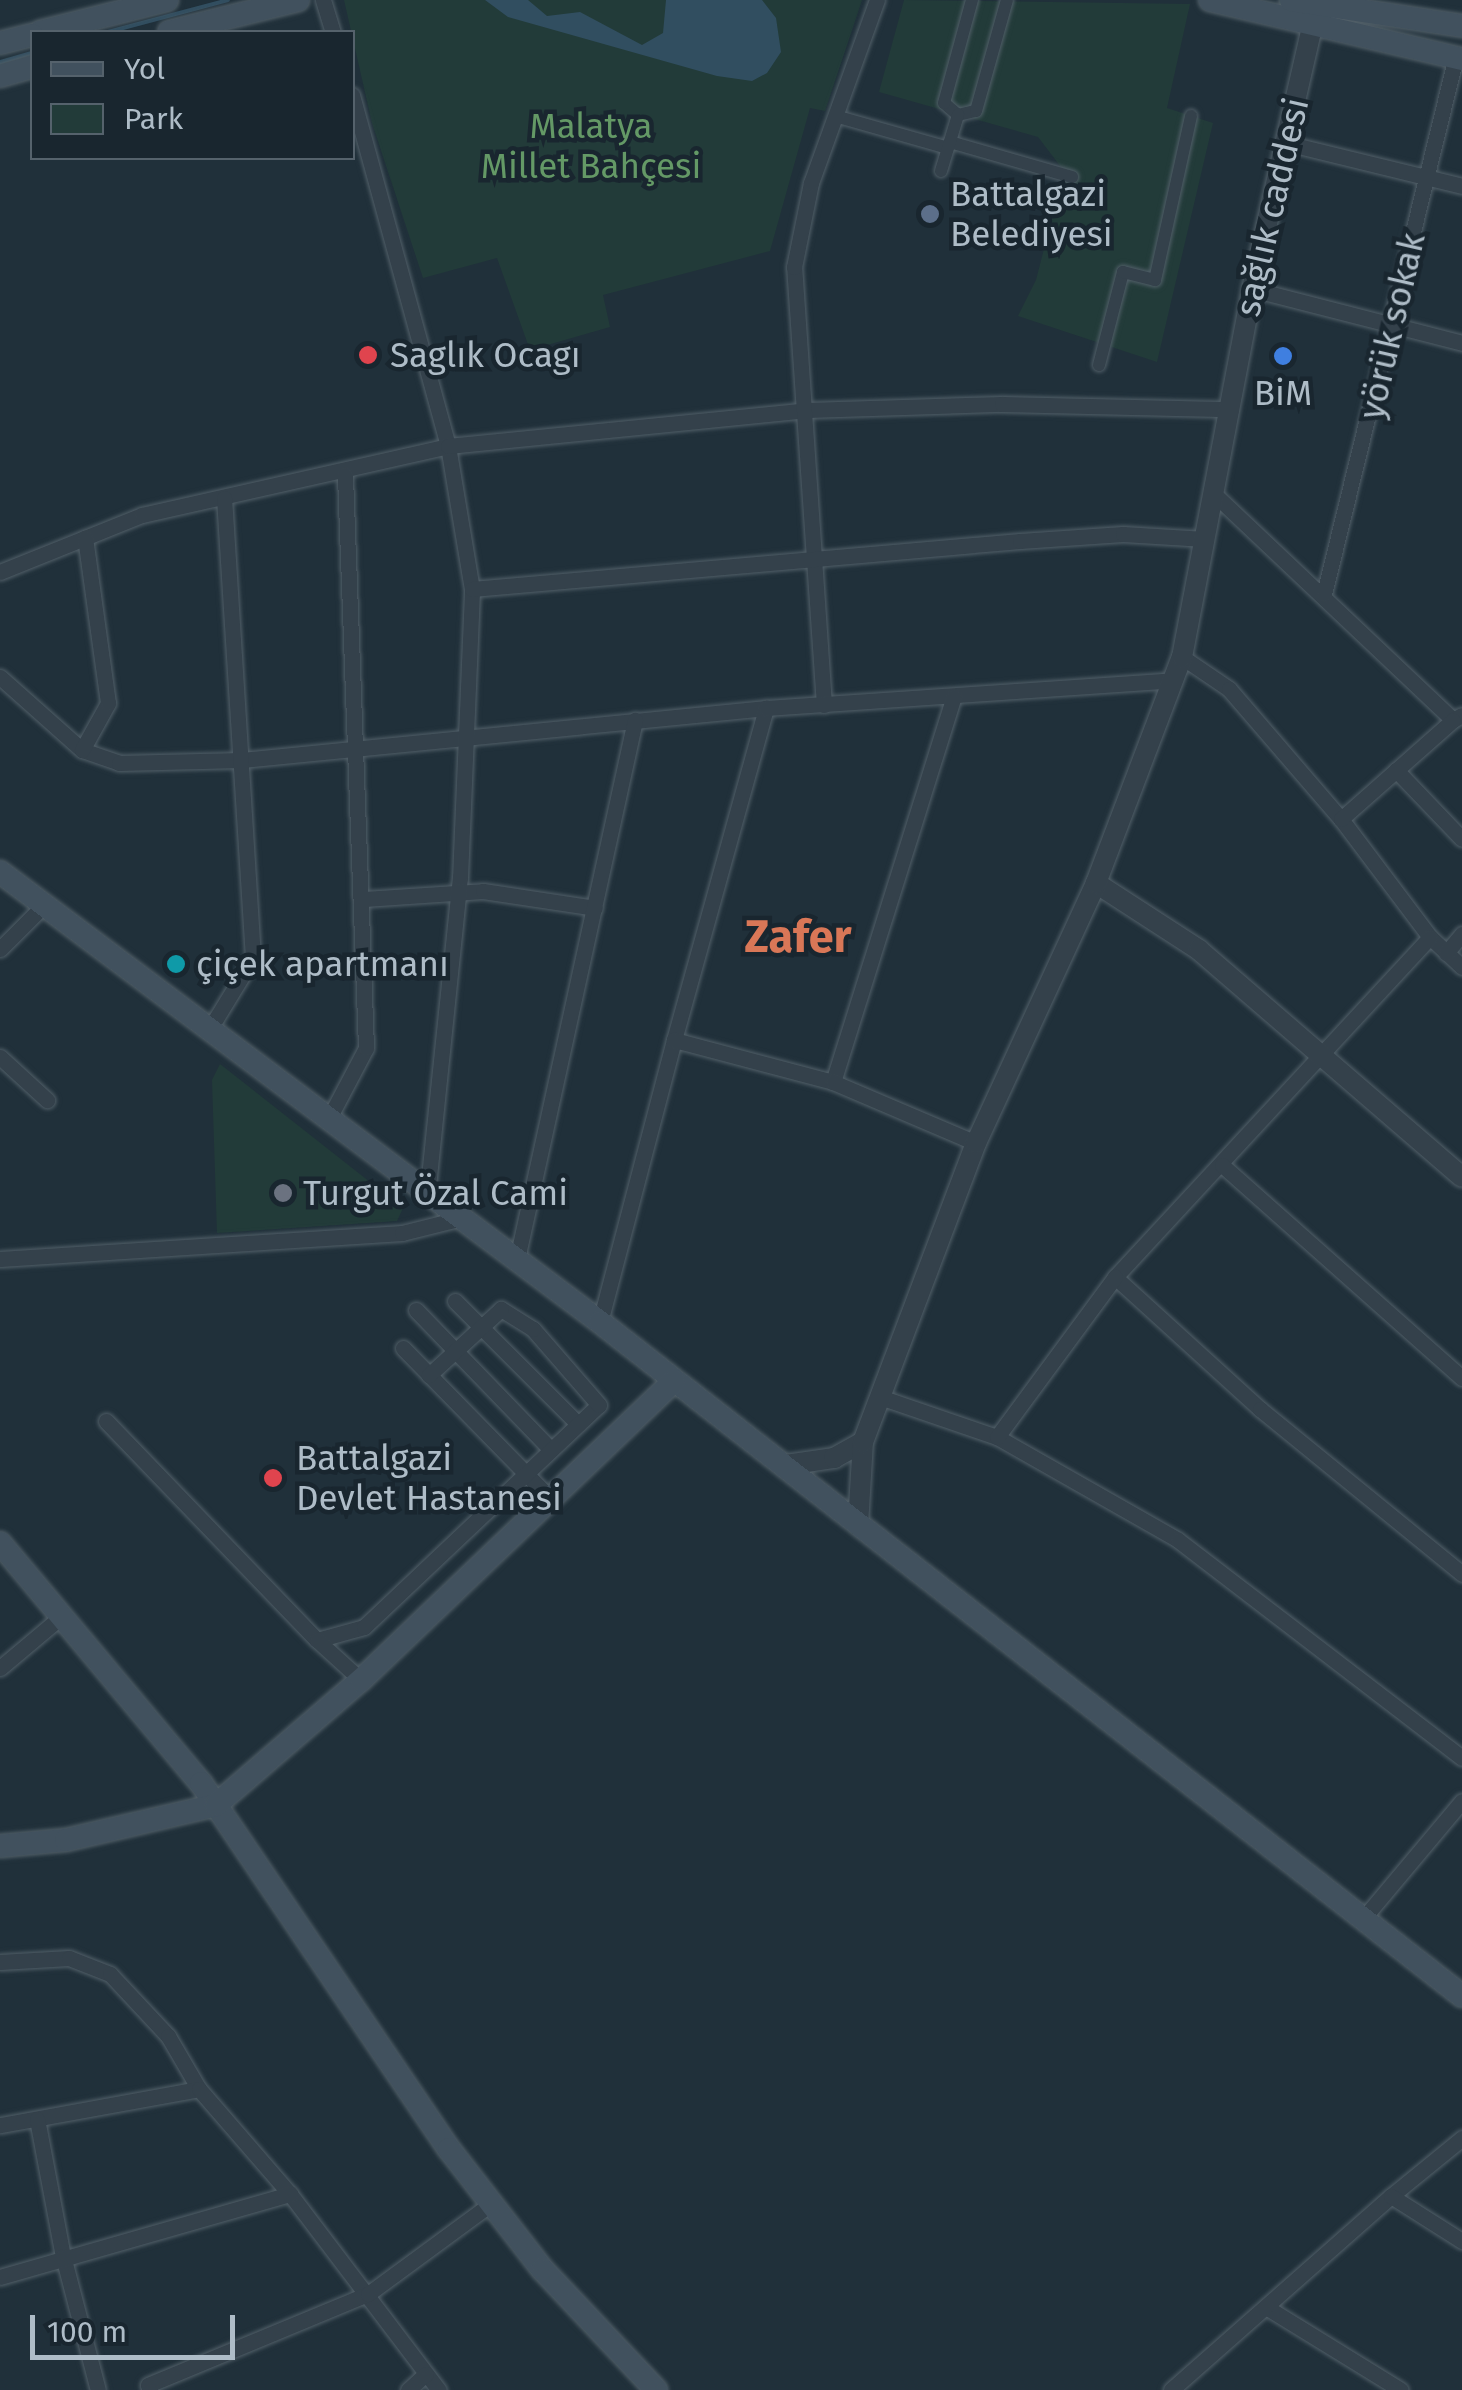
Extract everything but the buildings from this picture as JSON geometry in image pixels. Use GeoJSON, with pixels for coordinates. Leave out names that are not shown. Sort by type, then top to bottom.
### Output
{"type":"FeatureCollection","features":[{"type":"Feature","properties":{"kind":"main road"},"geometry":{"type":"LineString","coordinates":[[48,30],[168,0]]}},
{"type":"Feature","properties":{"kind":"main road"},"geometry":{"type":"LineString","coordinates":[[176,30],[298,0]]}},
{"type":"Feature","properties":{"kind":"main road"},"geometry":{"type":"LineString","coordinates":[[1210,0],[1315,14],[1459,24]]}},
{"type":"Feature","properties":{"kind":"main road"},"geometry":{"type":"LineString","coordinates":[[1290,0],[1315,14],[1459,58]]}},
{"type":"Feature","properties":{"kind":"main road"},"geometry":{"type":"LineString","coordinates":[[0,43],[30,35]]}},
{"type":"Feature","properties":{"kind":"main road"},"geometry":{"type":"LineString","coordinates":[[0,76],[30,68]]}},
{"type":"Feature","properties":{"kind":"main road"},"geometry":{"type":"LineString","coordinates":[[0,872],[600,1322],[1462,1996]]}},
{"type":"Feature","properties":{"kind":"main road"},"geometry":{"type":"LineString","coordinates":[[0,1846],[66,1840],[216,1805],[361,1680],[553,1501],[674,1381]]}},
{"type":"Feature","properties":{"kind":"main road"},"geometry":{"type":"LineString","coordinates":[[0,1543],[216,1805],[492,2203],[543,2270],[656,2390]]}},
{"type":"Feature","properties":{"kind":"street"},"geometry":{"type":"LineString","coordinates":[[323,0],[332,30]]}},
{"type":"Feature","properties":{"kind":"street"},"geometry":{"type":"LineString","coordinates":[[824,704],[794,266],[811,183],[877,0]]}},
{"type":"Feature","properties":{"kind":"street"},"geometry":{"type":"LineString","coordinates":[[972,0],[944,103],[958,114],[976,111],[1007,0]]}},
{"type":"Feature","properties":{"kind":"street","name":"sağlık caddesi"},"geometry":{"type":"LineString","coordinates":[[858,1525],[864,1442],[976,1144],[1096,883],[1182,657],[1252,289],[1315,14]]}},
{"type":"Feature","properties":{"kind":"street","name":"yörük sokak"},"geometry":{"type":"LineString","coordinates":[[1324,594],[1459,58]]}},
{"type":"Feature","properties":{"kind":"street"},"geometry":{"type":"LineString","coordinates":[[355,106],[448,446],[472,589],[470,734],[427,1196]]}},
{"type":"Feature","properties":{"kind":"street"},"geometry":{"type":"LineString","coordinates":[[941,170],[958,114]]}},
{"type":"Feature","properties":{"kind":"street"},"geometry":{"type":"LineString","coordinates":[[835,116],[1072,177]]}},
{"type":"Feature","properties":{"kind":"street"},"geometry":{"type":"LineString","coordinates":[[1100,365],[1123,272],[1154,280],[1191,116]]}},
{"type":"Feature","properties":{"kind":"street"},"geometry":{"type":"LineString","coordinates":[[1286,143],[1462,186]]}},
{"type":"Feature","properties":{"kind":"street"},"geometry":{"type":"LineString","coordinates":[[1252,289],[1462,343]]}},
{"type":"Feature","properties":{"kind":"street"},"geometry":{"type":"LineString","coordinates":[[0,572],[142,515],[346,474],[448,446],[806,410],[1002,404],[1231,409]]}},
{"type":"Feature","properties":{"kind":"street"},"geometry":{"type":"LineString","coordinates":[[328,1120],[366,1048],[364,899],[354,744],[346,474]]}},
{"type":"Feature","properties":{"kind":"street"},"geometry":{"type":"LineString","coordinates":[[1213,492],[1458,718],[1341,819]]}},
{"type":"Feature","properties":{"kind":"street"},"geometry":{"type":"LineString","coordinates":[[209,1030],[253,958],[224,498]]}},
{"type":"Feature","properties":{"kind":"street"},"geometry":{"type":"LineString","coordinates":[[472,589],[1123,534],[1205,539]]}},
{"type":"Feature","properties":{"kind":"street"},"geometry":{"type":"LineString","coordinates":[[82,750],[108,703],[85,538]]}},
{"type":"Feature","properties":{"kind":"street"},"geometry":{"type":"LineString","coordinates":[[1182,657],[1229,690],[1341,819],[1430,937],[1462,967]]}},
{"type":"Feature","properties":{"kind":"street"},"geometry":{"type":"LineString","coordinates":[[0,677],[82,750],[119,763],[242,760],[354,744],[766,708],[1173,680]]}},
{"type":"Feature","properties":{"kind":"street"},"geometry":{"type":"LineString","coordinates":[[834,1082],[954,697]]}},
{"type":"Feature","properties":{"kind":"street"},"geometry":{"type":"LineString","coordinates":[[600,1322],[766,708]]}},
{"type":"Feature","properties":{"kind":"street"},"geometry":{"type":"LineString","coordinates":[[100,717],[101,757]]}},
{"type":"Feature","properties":{"kind":"street"},"geometry":{"type":"LineString","coordinates":[[517,1259],[636,720]]}},
{"type":"Feature","properties":{"kind":"street"},"geometry":{"type":"LineString","coordinates":[[1396,770],[1462,839]]}},
{"type":"Feature","properties":{"kind":"street"},"geometry":{"type":"LineString","coordinates":[[1096,883],[1199,950],[1324,1052],[1462,1177]]}},
{"type":"Feature","properties":{"kind":"street"},"geometry":{"type":"LineString","coordinates":[[364,899],[483,891],[596,908]]}},
{"type":"Feature","properties":{"kind":"street"},"geometry":{"type":"LineString","coordinates":[[0,948],[44,905]]}},
{"type":"Feature","properties":{"kind":"street"},"geometry":{"type":"LineString","coordinates":[[1446,952],[1462,934]]}},
{"type":"Feature","properties":{"kind":"street"},"geometry":{"type":"LineString","coordinates":[[997,1437],[1115,1277],[1222,1166],[1430,937]]}},
{"type":"Feature","properties":{"kind":"street"},"geometry":{"type":"LineString","coordinates":[[674,1040],[834,1082],[976,1144]]}},
{"type":"Feature","properties":{"kind":"street"},"geometry":{"type":"LineString","coordinates":[[0,1056],[47,1100]]}},
{"type":"Feature","properties":{"kind":"street"},"geometry":{"type":"LineString","coordinates":[[1222,1166],[1462,1378]]}},
{"type":"Feature","properties":{"kind":"street"},"geometry":{"type":"LineString","coordinates":[[0,1259],[402,1233],[458,1219]]}},
{"type":"Feature","properties":{"kind":"street"},"geometry":{"type":"LineString","coordinates":[[1115,1277],[1260,1409],[1462,1574]]}},
{"type":"Feature","properties":{"kind":"street"},"geometry":{"type":"LineString","coordinates":[[455,1301],[578,1424]]}},
{"type":"Feature","properties":{"kind":"street"},"geometry":{"type":"LineString","coordinates":[[317,1640],[364,1628],[598,1405],[533,1329],[500,1309],[430,1375]]}},
{"type":"Feature","properties":{"kind":"street"},"geometry":{"type":"LineString","coordinates":[[416,1310],[552,1450]]}},
{"type":"Feature","properties":{"kind":"street"},"geometry":{"type":"LineString","coordinates":[[403,1348],[553,1501]]}},
{"type":"Feature","properties":{"kind":"street"},"geometry":{"type":"LineString","coordinates":[[883,1398],[997,1437],[1178,1540],[1462,1758]]}},
{"type":"Feature","properties":{"kind":"street"},"geometry":{"type":"LineString","coordinates":[[106,1421],[317,1640],[361,1680]]}},
{"type":"Feature","properties":{"kind":"street"},"geometry":{"type":"LineString","coordinates":[[786,1465],[834,1458],[864,1442]]}},
{"type":"Feature","properties":{"kind":"street"},"geometry":{"type":"LineString","coordinates":[[0,1668],[63,1615]]}},
{"type":"Feature","properties":{"kind":"street"},"geometry":{"type":"LineString","coordinates":[[1362,1920],[1462,1802]]}},
{"type":"Feature","properties":{"kind":"street"},"geometry":{"type":"LineString","coordinates":[[0,1962],[69,1958],[110,1974],[168,2036],[198,2090],[290,2194],[439,2390]]}},
{"type":"Feature","properties":{"kind":"street"},"geometry":{"type":"LineString","coordinates":[[0,2126],[198,2090]]}},
{"type":"Feature","properties":{"kind":"street"},"geometry":{"type":"LineString","coordinates":[[37,2119],[63,2256],[98,2390]]}},
{"type":"Feature","properties":{"kind":"street"},"geometry":{"type":"LineString","coordinates":[[1171,2390],[1462,2138]]}},
{"type":"Feature","properties":{"kind":"street"},"geometry":{"type":"LineString","coordinates":[[0,2277],[290,2194]]}},
{"type":"Feature","properties":{"kind":"street"},"geometry":{"type":"LineString","coordinates":[[1392,2196],[1462,2240]]}},
{"type":"Feature","properties":{"kind":"street"},"geometry":{"type":"LineString","coordinates":[[145,2388],[368,2294],[492,2203]]}},
{"type":"Feature","properties":{"kind":"street"},"geometry":{"type":"LineString","coordinates":[[1266,2307],[1402,2390]]}},
{"type":"Feature","properties":{"kind":"street"},"geometry":{"type":"LineString","coordinates":[[408,2390],[426,2374]]}},
{"type":"Feature","properties":{"kind":"green space","name":"Malatya Millet Bahçesi"},"geometry":{"type":"Polygon","coordinates":[[[344,0],[862,0],[825,111],[810,108],[770,251],[603,295],[610,327],[530,350],[497,258],[423,278],[372,123],[355,48],[355,30],[351,30],[344,0]]]}},
{"type":"Feature","properties":{"kind":"green space"},"geometry":{"type":"Polygon","coordinates":[[[904,0],[1190,4],[1167,108],[1213,123],[1157,362],[1018,316],[1036,280],[1064,171],[1038,137],[879,92],[904,0]]]}},
{"type":"Feature","properties":{"kind":"green space"},"geometry":{"type":"Polygon","coordinates":[[[220,1064],[403,1208],[397,1221],[217,1233],[212,1080],[220,1064]]]}},
{"type":"Feature","properties":{"kind":"water"},"geometry":{"type":"Polygon","coordinates":[[[485,0],[528,0],[547,16],[580,12],[642,45],[663,33],[666,0],[762,0],[776,18],[781,52],[767,73],[752,81],[717,76],[508,17],[485,0]]]}},
{"type":"Feature","properties":{"kind":"waterway"},"geometry":{"type":"LineString","coordinates":[[116,30],[228,0]]}},
{"type":"Feature","properties":{"kind":"waterway"},"geometry":{"type":"LineString","coordinates":[[0,62],[30,54]]}},
{"type":"Feature","properties":{"kind":"place","name":"Battalgazi Belediyesi"},"geometry":{"type":"Point","coordinates":[930,214]}},
{"type":"Feature","properties":{"kind":"place","name":"Saglık Ocagı"},"geometry":{"type":"Point","coordinates":[368,355]}},
{"type":"Feature","properties":{"kind":"place","name":"BiM"},"geometry":{"type":"Point","coordinates":[1283,356]}},
{"type":"Feature","properties":{"kind":"place","name":"çiçek apartmanı"},"geometry":{"type":"Point","coordinates":[176,964]}},
{"type":"Feature","properties":{"kind":"place","name":"Turgut Özal Cami"},"geometry":{"type":"Point","coordinates":[283,1193]}},
{"type":"Feature","properties":{"kind":"place","name":"Battalgazi Devlet Hastanesi"},"geometry":{"type":"Point","coordinates":[273,1478]}},
{"type":"Feature","properties":{"kind":"district","name":"Zafer"},"geometry":{"type":"Point","coordinates":[798,938]}}]}
